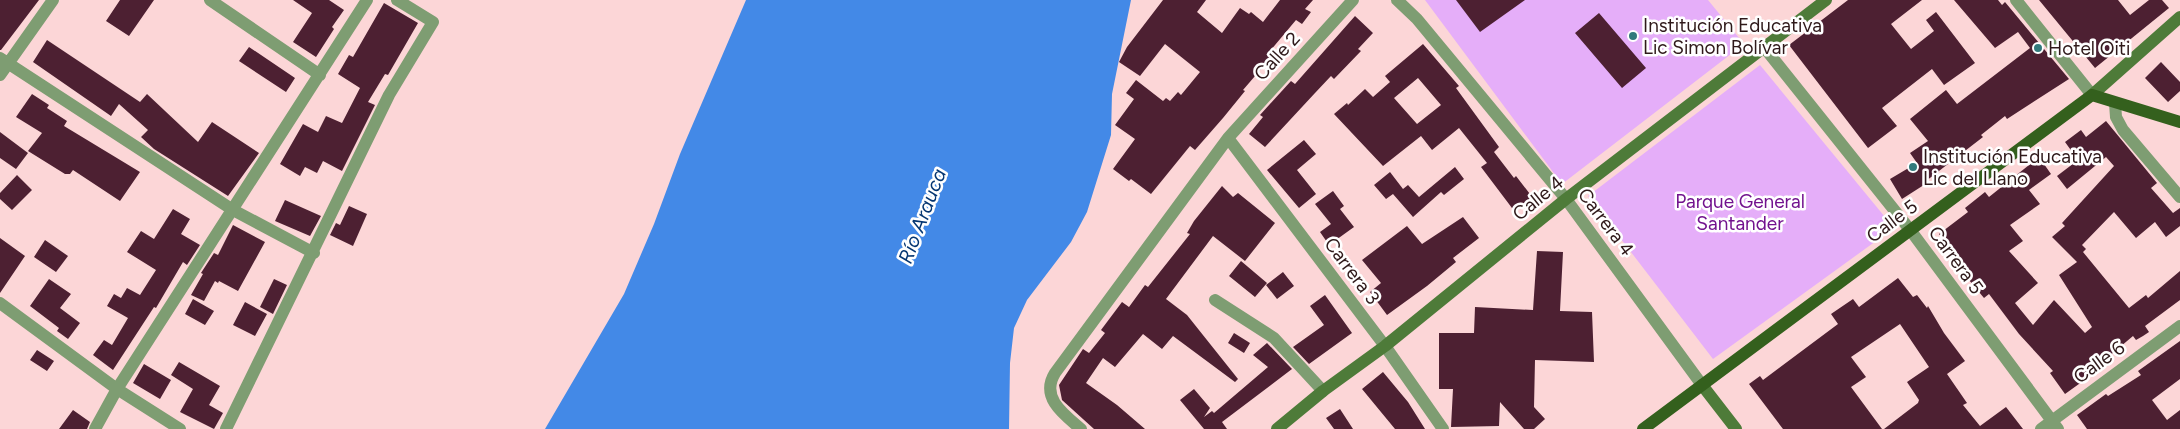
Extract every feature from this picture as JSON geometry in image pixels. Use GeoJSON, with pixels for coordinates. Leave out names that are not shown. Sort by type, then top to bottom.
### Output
{"type":"FeatureCollection","features":[{"type":"Feature","properties":{"kind":"main road"},"geometry":{"type":"LineString","coordinates":[[2092,95],[2115,104],[2180,122]]}},
{"type":"Feature","properties":{"kind":"main road","name":"Calle 5"},"geometry":{"type":"LineString","coordinates":[[1644,429],[2092,95]]}},
{"type":"Feature","properties":{"kind":"street"},"geometry":{"type":"LineString","coordinates":[[0,75],[4,61],[53,0]]}},
{"type":"Feature","properties":{"kind":"street"},"geometry":{"type":"LineString","coordinates":[[210,0],[320,75]]}},
{"type":"Feature","properties":{"kind":"street"},"geometry":{"type":"LineString","coordinates":[[95,429],[117,389],[367,0]]}},
{"type":"Feature","properties":{"kind":"street"},"geometry":{"type":"LineString","coordinates":[[226,429],[314,253],[389,95],[432,22],[397,0]]}},
{"type":"Feature","properties":{"kind":"street","name":"Calle 2"},"geometry":{"type":"LineString","coordinates":[[1081,429],[1058,409],[1049,395],[1049,382],[1228,138],[1353,0]]}},
{"type":"Feature","properties":{"kind":"street","name":"Carrera 4"},"geometry":{"type":"LineString","coordinates":[[1397,0],[1417,19],[1566,199],[1736,429]]}},
{"type":"Feature","properties":{"kind":"street","name":"Calle 4"},"geometry":{"type":"LineString","coordinates":[[1277,429],[1323,391],[1385,346],[1566,199],[1826,0]]}},
{"type":"Feature","properties":{"kind":"street"},"geometry":{"type":"LineString","coordinates":[[2016,0],[2092,95]]}},
{"type":"Feature","properties":{"kind":"street","name":"Calle 5"},"geometry":{"type":"LineString","coordinates":[[2092,95],[2180,17]]}},
{"type":"Feature","properties":{"kind":"street","name":"Carrera 5"},"geometry":{"type":"LineString","coordinates":[[1764,47],[1911,231],[2055,425]]}},
{"type":"Feature","properties":{"kind":"street"},"geometry":{"type":"LineString","coordinates":[[4,61],[233,210],[314,253]]}},
{"type":"Feature","properties":{"kind":"street"},"geometry":{"type":"LineString","coordinates":[[2115,104],[2116,117],[2123,130],[2180,197]]}},
{"type":"Feature","properties":{"kind":"street","name":"Carrera 3"},"geometry":{"type":"LineString","coordinates":[[1228,138],[1385,346],[1443,429]]}},
{"type":"Feature","properties":{"kind":"street"},"geometry":{"type":"LineString","coordinates":[[1215,300],[1274,338],[1323,391]]}},
{"type":"Feature","properties":{"kind":"street"},"geometry":{"type":"LineString","coordinates":[[0,303],[117,389],[180,429]]}},
{"type":"Feature","properties":{"kind":"street","name":"Calle 6"},"geometry":{"type":"LineString","coordinates":[[2041,429],[2055,425],[2180,326]]}},
{"type":"Feature","properties":{"kind":"green space"},"geometry":{"type":"Polygon","coordinates":[[[1425,0],[1708,0],[1744,44],[1562,184],[1425,0]]]}},
{"type":"Feature","properties":{"kind":"green space","name":"Parque General Santander"},"geometry":{"type":"Polygon","coordinates":[[[1760,65],[1894,228],[1713,359],[1588,196],[1760,65]]]}},
{"type":"Feature","properties":{"kind":"water","name":"Río Arauca"},"geometry":{"type":"Polygon","coordinates":[[[746,0],[1131,0],[1112,94],[1111,135],[1087,212],[1071,242],[1027,300],[1014,328],[1010,363],[1009,429],[545,429],[624,294],[654,224],[680,154],[746,0]]]}},
{"type":"Feature","properties":{"kind":"building"},"geometry":{"type":"Polygon","coordinates":[[[0,0],[39,0],[1,50],[0,50],[0,0]]]}},
{"type":"Feature","properties":{"kind":"building"},"geometry":{"type":"Polygon","coordinates":[[[120,0],[154,0],[129,36],[106,21],[120,0]]]}},
{"type":"Feature","properties":{"kind":"building"},"geometry":{"type":"Polygon","coordinates":[[[293,0],[329,0],[344,10],[332,27],[334,29],[316,57],[293,42],[312,13],[293,0]]]}},
{"type":"Feature","properties":{"kind":"building"},"geometry":{"type":"Polygon","coordinates":[[[1163,0],[1206,0],[1197,12],[1222,33],[1240,8],[1249,14],[1251,12],[1263,22],[1280,0],[1313,0],[1305,9],[1311,12],[1302,24],[1296,20],[1270,51],[1274,54],[1243,90],[1245,91],[1223,118],[1195,150],[1190,146],[1151,194],[1131,179],[1129,181],[1113,169],[1135,139],[1115,125],[1134,99],[1126,93],[1136,80],[1163,101],[1166,98],[1170,101],[1178,92],[1181,95],[1200,72],[1165,44],[1140,76],[1119,62],[1127,47],[1163,0]]]}},
{"type":"Feature","properties":{"kind":"building"},"geometry":{"type":"Polygon","coordinates":[[[1456,0],[1525,0],[1480,32],[1456,0]]]}},
{"type":"Feature","properties":{"kind":"building"},"geometry":{"type":"Polygon","coordinates":[[[1848,0],[1922,0],[1891,24],[1911,49],[1934,31],[1926,20],[1936,12],[1975,63],[1944,85],[1932,69],[1882,108],[1897,126],[1868,148],[1789,45],[1848,0]]]}},
{"type":"Feature","properties":{"kind":"building"},"geometry":{"type":"Polygon","coordinates":[[[1954,0],[1998,0],[2002,5],[2005,2],[2069,79],[2007,119],[2005,116],[1981,135],[1983,137],[1926,181],[1927,183],[1902,199],[1890,179],[1917,163],[1910,153],[1928,141],[1910,119],[1946,90],[1957,104],[2030,48],[2018,32],[1995,48],[1954,0]]]}},
{"type":"Feature","properties":{"kind":"building"},"geometry":{"type":"Polygon","coordinates":[[[2039,0],[2118,0],[2130,15],[2149,0],[2162,0],[2169,8],[2095,68],[2039,0]]]}},
{"type":"Feature","properties":{"kind":"building"},"geometry":{"type":"Polygon","coordinates":[[[384,3],[418,23],[388,75],[385,74],[368,102],[375,105],[342,171],[323,161],[317,173],[305,167],[300,176],[280,164],[303,124],[318,132],[326,116],[342,123],[360,88],[338,74],[349,55],[353,57],[384,3]]]}},
{"type":"Feature","properties":{"kind":"building"},"geometry":{"type":"Polygon","coordinates":[[[1599,13],[1646,68],[1622,88],[1575,33],[1599,13]]]}},
{"type":"Feature","properties":{"kind":"building"},"geometry":{"type":"Polygon","coordinates":[[[1355,16],[1373,33],[1358,49],[1361,51],[1334,79],[1331,76],[1265,147],[1249,134],[1263,117],[1260,115],[1291,81],[1295,84],[1355,16]]]}},
{"type":"Feature","properties":{"kind":"building"},"geometry":{"type":"Polygon","coordinates":[[[47,40],[140,102],[147,94],[198,142],[212,122],[259,153],[228,196],[154,149],[141,137],[148,130],[119,104],[111,116],[33,62],[47,40]]]}},
{"type":"Feature","properties":{"kind":"building"},"geometry":{"type":"Polygon","coordinates":[[[1423,44],[1459,86],[1456,88],[1499,147],[1494,152],[1514,178],[1516,176],[1533,198],[1515,212],[1481,167],[1487,163],[1459,128],[1432,150],[1421,136],[1383,166],[1334,114],[1347,103],[1348,105],[1365,89],[1373,97],[1390,82],[1385,76],[1423,44]],[[1418,78],[1394,98],[1417,124],[1441,105],[1418,78]]]}},
{"type":"Feature","properties":{"kind":"building"},"geometry":{"type":"Polygon","coordinates":[[[249,47],[295,78],[286,92],[239,61],[249,47]]]}},
{"type":"Feature","properties":{"kind":"building"},"geometry":{"type":"Polygon","coordinates":[[[2161,62],[2180,82],[2180,91],[2168,102],[2145,78],[2161,62]]]}},
{"type":"Feature","properties":{"kind":"building"},"geometry":{"type":"Polygon","coordinates":[[[32,94],[49,105],[47,108],[67,121],[64,126],[140,172],[120,201],[73,170],[70,174],[65,174],[28,151],[42,133],[16,117],[32,94]]]}},
{"type":"Feature","properties":{"kind":"building"},"geometry":{"type":"Polygon","coordinates":[[[2106,121],[2157,183],[2151,188],[2173,213],[2180,208],[2180,226],[2166,237],[2155,222],[2136,238],[2114,212],[2082,245],[2086,249],[2083,252],[2129,308],[2146,295],[2148,298],[2180,271],[2180,300],[2145,326],[2149,332],[2136,340],[2133,336],[2095,368],[2097,371],[2065,394],[2050,373],[2053,371],[2019,334],[1989,294],[1984,298],[1969,280],[1972,277],[1939,234],[1968,212],[1965,208],[1985,192],[1989,197],[2039,157],[2051,174],[2029,190],[2040,204],[2010,225],[2023,241],[2009,251],[2038,283],[2015,303],[2033,325],[2054,300],[2085,333],[2092,327],[2059,275],[2077,262],[2052,237],[2065,226],[2062,223],[2114,166],[2106,157],[2067,189],[2057,176],[2078,160],[2065,142],[2081,130],[2086,137],[2106,121]]]}},
{"type":"Feature","properties":{"kind":"building"},"geometry":{"type":"Polygon","coordinates":[[[0,132],[28,153],[16,169],[0,158],[0,132]]]}},
{"type":"Feature","properties":{"kind":"building"},"geometry":{"type":"Polygon","coordinates":[[[1304,140],[1316,154],[1297,170],[1316,194],[1299,208],[1267,170],[1304,140]]]}},
{"type":"Feature","properties":{"kind":"building"},"geometry":{"type":"Polygon","coordinates":[[[1455,167],[1464,179],[1444,195],[1441,192],[1413,217],[1393,194],[1386,199],[1374,185],[1390,172],[1403,189],[1408,185],[1419,197],[1455,167]]]}},
{"type":"Feature","properties":{"kind":"building"},"geometry":{"type":"Polygon","coordinates":[[[17,175],[32,190],[12,210],[0,199],[0,193],[17,175]]]}},
{"type":"Feature","properties":{"kind":"building"},"geometry":{"type":"Polygon","coordinates":[[[1222,186],[1233,197],[1238,193],[1275,223],[1245,261],[1213,236],[1166,299],[1187,315],[1238,379],[1235,382],[1173,336],[1162,349],[1143,334],[1115,367],[1103,358],[1086,383],[1117,405],[1145,429],[1094,429],[1062,400],[1059,385],[1083,349],[1089,353],[1105,333],[1101,330],[1122,302],[1129,307],[1145,285],[1148,287],[1190,234],[1187,233],[1194,221],[1222,186]]]}},
{"type":"Feature","properties":{"kind":"building"},"geometry":{"type":"Polygon","coordinates":[[[1333,191],[1344,206],[1340,209],[1354,227],[1329,245],[1320,232],[1331,224],[1315,204],[1333,191]]]}},
{"type":"Feature","properties":{"kind":"building"},"geometry":{"type":"Polygon","coordinates":[[[285,200],[321,216],[310,236],[275,221],[285,200]]]}},
{"type":"Feature","properties":{"kind":"building"},"geometry":{"type":"Polygon","coordinates":[[[349,206],[367,214],[353,246],[330,235],[336,223],[340,225],[349,206]]]}},
{"type":"Feature","properties":{"kind":"building"},"geometry":{"type":"Polygon","coordinates":[[[173,209],[190,219],[181,234],[200,245],[187,265],[183,262],[156,308],[154,307],[113,370],[93,355],[104,340],[112,345],[128,318],[107,306],[114,294],[121,298],[127,288],[140,295],[156,270],[127,252],[141,231],[154,239],[173,209]]]}},
{"type":"Feature","properties":{"kind":"building"},"geometry":{"type":"Polygon","coordinates":[[[1463,217],[1479,238],[1453,258],[1456,262],[1387,315],[1370,292],[1381,283],[1362,260],[1407,226],[1422,244],[1463,217]]]}},
{"type":"Feature","properties":{"kind":"building"},"geometry":{"type":"Polygon","coordinates":[[[233,225],[265,242],[238,291],[219,281],[218,283],[215,281],[204,301],[191,295],[203,274],[201,273],[214,253],[218,255],[233,225]]]}},
{"type":"Feature","properties":{"kind":"building"},"geometry":{"type":"Polygon","coordinates":[[[0,238],[25,256],[0,293],[0,238]]]}},
{"type":"Feature","properties":{"kind":"building"},"geometry":{"type":"Polygon","coordinates":[[[45,240],[68,256],[56,272],[34,257],[45,240]]]}},
{"type":"Feature","properties":{"kind":"building"},"geometry":{"type":"Polygon","coordinates":[[[1537,251],[1563,252],[1560,311],[1592,312],[1594,362],[1535,360],[1534,407],[1545,419],[1534,429],[1524,429],[1500,402],[1499,426],[1451,427],[1453,389],[1439,389],[1439,333],[1474,333],[1475,307],[1533,310],[1537,251]]]}},
{"type":"Feature","properties":{"kind":"building"},"geometry":{"type":"Polygon","coordinates":[[[1241,261],[1267,283],[1255,297],[1229,276],[1241,261]]]}},
{"type":"Feature","properties":{"kind":"building"},"geometry":{"type":"Polygon","coordinates":[[[1283,272],[1294,286],[1277,299],[1266,285],[1283,272]]]}},
{"type":"Feature","properties":{"kind":"building"},"geometry":{"type":"Polygon","coordinates":[[[1898,278],[1913,297],[1917,295],[1927,308],[1928,306],[1944,333],[1965,361],[1947,374],[1967,403],[1963,405],[1980,426],[2006,407],[2023,429],[1884,429],[1918,403],[1919,400],[1907,382],[1929,367],[1900,324],[1851,357],[1866,377],[1851,387],[1882,429],[1783,429],[1749,384],[1760,376],[1763,380],[1838,324],[1831,314],[1853,299],[1859,307],[1898,278]]]}},
{"type":"Feature","properties":{"kind":"building"},"geometry":{"type":"Polygon","coordinates":[[[49,279],[71,294],[60,308],[80,323],[68,339],[57,331],[59,328],[30,306],[49,279]]]}},
{"type":"Feature","properties":{"kind":"building"},"geometry":{"type":"Polygon","coordinates":[[[274,279],[287,285],[273,314],[260,307],[274,279]]]}},
{"type":"Feature","properties":{"kind":"building"},"geometry":{"type":"Polygon","coordinates":[[[1325,295],[1352,333],[1309,364],[1293,347],[1324,325],[1310,306],[1325,295]]]}},
{"type":"Feature","properties":{"kind":"building"},"geometry":{"type":"Polygon","coordinates":[[[193,299],[214,311],[205,325],[185,314],[193,299]]]}},
{"type":"Feature","properties":{"kind":"building"},"geometry":{"type":"Polygon","coordinates":[[[245,302],[267,314],[255,336],[233,325],[245,302]]]}},
{"type":"Feature","properties":{"kind":"building"},"geometry":{"type":"Polygon","coordinates":[[[1234,333],[1250,343],[1244,353],[1228,343],[1234,333]]]}},
{"type":"Feature","properties":{"kind":"building"},"geometry":{"type":"Polygon","coordinates":[[[2180,341],[2180,379],[2152,400],[2167,420],[2180,410],[2180,429],[2087,429],[2077,415],[2106,394],[2108,396],[2141,375],[2138,371],[2180,341]]]}},
{"type":"Feature","properties":{"kind":"building"},"geometry":{"type":"Polygon","coordinates":[[[1267,343],[1292,369],[1222,422],[1227,429],[1204,429],[1180,400],[1194,389],[1210,408],[1204,417],[1212,411],[1214,413],[1268,367],[1253,355],[1267,343]]]}},
{"type":"Feature","properties":{"kind":"building"},"geometry":{"type":"Polygon","coordinates":[[[37,350],[54,361],[47,371],[30,360],[37,350]]]}},
{"type":"Feature","properties":{"kind":"building"},"geometry":{"type":"Polygon","coordinates":[[[179,362],[220,386],[209,405],[223,413],[214,429],[180,412],[193,389],[171,375],[179,362]]]}},
{"type":"Feature","properties":{"kind":"building"},"geometry":{"type":"Polygon","coordinates":[[[144,364],[171,380],[160,399],[133,383],[144,364]]]}},
{"type":"Feature","properties":{"kind":"building"},"geometry":{"type":"Polygon","coordinates":[[[1383,372],[1408,402],[1425,429],[1395,429],[1362,389],[1383,372]]]}},
{"type":"Feature","properties":{"kind":"building"},"geometry":{"type":"Polygon","coordinates":[[[1340,409],[1353,429],[1334,429],[1326,418],[1340,409]]]}},
{"type":"Feature","properties":{"kind":"building"},"geometry":{"type":"Polygon","coordinates":[[[73,410],[90,422],[87,429],[59,429],[73,410]]]}},
{"type":"Feature","properties":{"kind":"place","name":"Institución Educativa Lic Simon Bolívar"},"geometry":{"type":"Point","coordinates":[1633,36]}},
{"type":"Feature","properties":{"kind":"place","name":"Hotel Oiti"},"geometry":{"type":"Point","coordinates":[2038,48]}},
{"type":"Feature","properties":{"kind":"place","name":"Institución Educativa Lic del Llano"},"geometry":{"type":"Point","coordinates":[1913,167]}}]}
